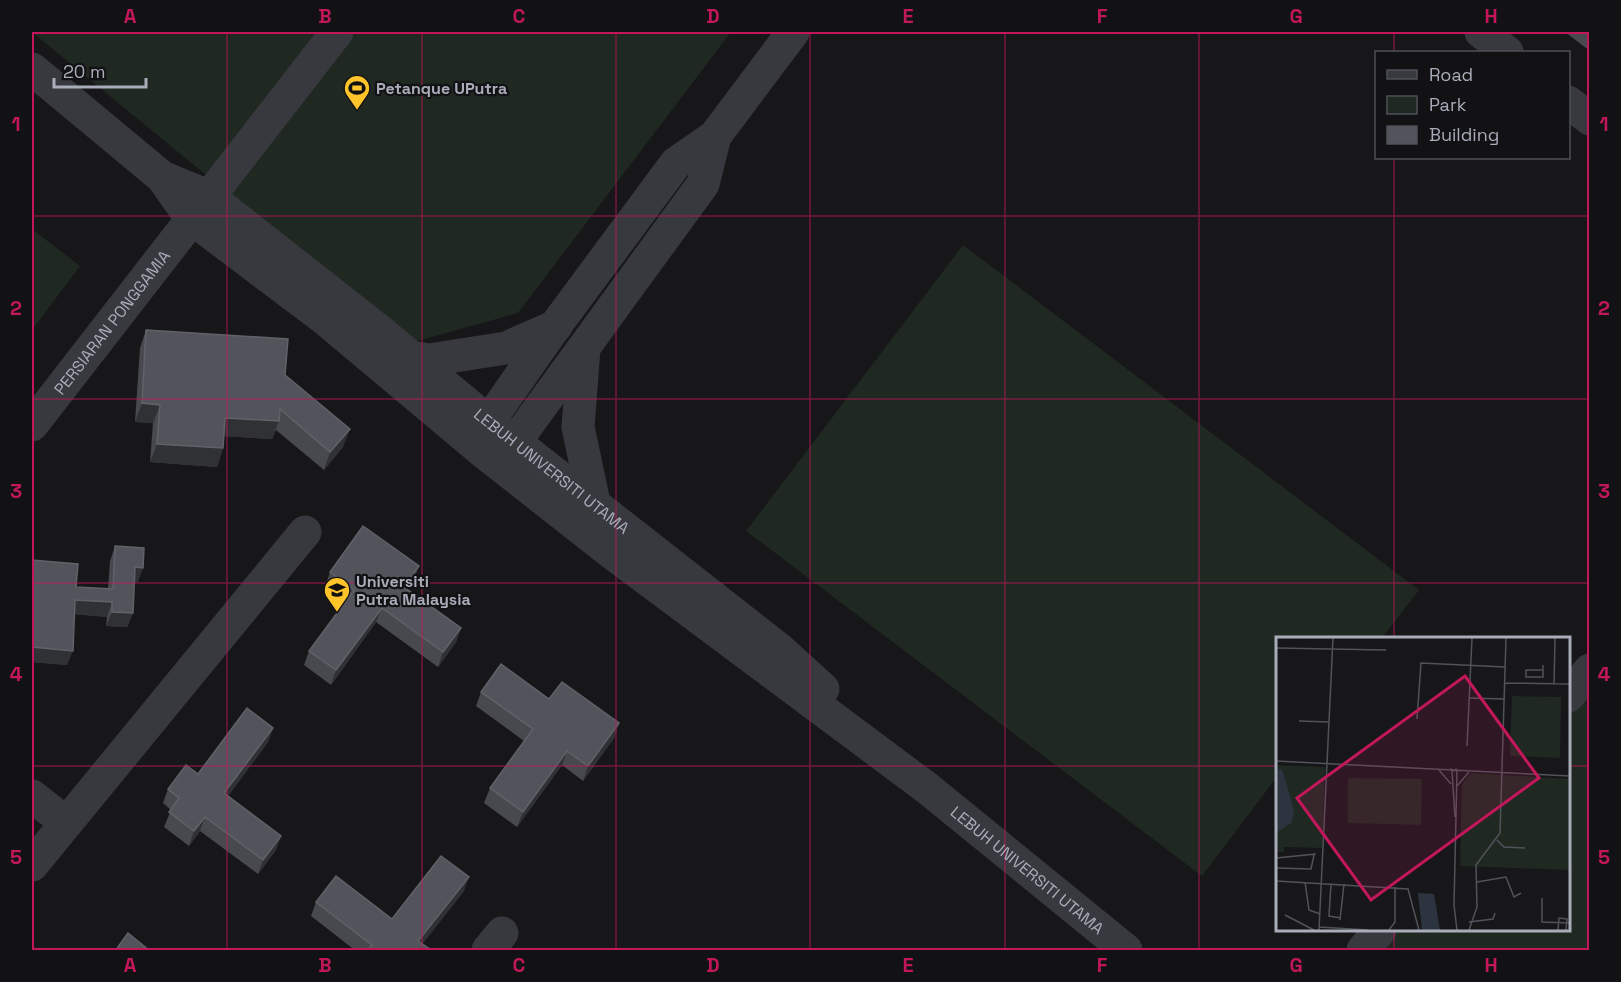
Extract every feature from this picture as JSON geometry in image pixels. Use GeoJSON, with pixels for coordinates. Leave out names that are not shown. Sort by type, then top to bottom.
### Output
{"type":"FeatureCollection","features":[{"type":"Feature","properties":{"kind":"street","name":"PERSIARAN PONGGAMIA"},"geometry":{"type":"LineString","coordinates":[[32,425],[337,32]]}},
{"type":"Feature","properties":{"kind":"street"},"geometry":{"type":"LineString","coordinates":[[682,606],[638,558],[504,451],[500,435],[556,325],[676,163],[715,136],[793,32]]}},
{"type":"Feature","properties":{"kind":"street"},"geometry":{"type":"LineString","coordinates":[[1481,32],[1506,51]]}},
{"type":"Feature","properties":{"kind":"street","name":"LEBUH UNIVERSITI UTAMA"},"geometry":{"type":"LineString","coordinates":[[32,69],[199,207],[325,319],[486,454],[682,606],[927,788],[1126,951]]}},
{"type":"Feature","properties":{"kind":"street"},"geometry":{"type":"LineString","coordinates":[[1570,103],[1590,118]]}},
{"type":"Feature","properties":{"kind":"street"},"geometry":{"type":"LineString","coordinates":[[325,319],[376,348],[486,437],[500,435],[584,346],[704,184],[715,136]]}},
{"type":"Feature","properties":{"kind":"street","name":"LEBUH UNIVERSITI UTAMA"},"geometry":{"type":"LineString","coordinates":[[199,207],[411,357],[500,435],[594,503],[779,649],[927,788]]}},
{"type":"Feature","properties":{"kind":"street"},"geometry":{"type":"LineString","coordinates":[[411,357],[429,360],[506,348],[556,325]]}},
{"type":"Feature","properties":{"kind":"street"},"geometry":{"type":"LineString","coordinates":[[584,346],[578,428],[594,503]]}},
{"type":"Feature","properties":{"kind":"street"},"geometry":{"type":"LineString","coordinates":[[32,865],[305,532]]}},
{"type":"Feature","properties":{"kind":"street"},"geometry":{"type":"LineString","coordinates":[[1570,695],[1590,670]]}},
{"type":"Feature","properties":{"kind":"street"},"geometry":{"type":"LineString","coordinates":[[32,796],[65,822]]}},
{"type":"Feature","properties":{"kind":"street"},"geometry":{"type":"LineString","coordinates":[[1363,951],[1379,931]]}},
{"type":"Feature","properties":{"kind":"green space"},"geometry":{"type":"Polygon","coordinates":[[[32,32],[731,32],[518,313],[410,343],[32,32]]]}},
{"type":"Feature","properties":{"kind":"green space"},"geometry":{"type":"Polygon","coordinates":[[[32,229],[80,266],[32,330],[32,229]]]}},
{"type":"Feature","properties":{"kind":"green space"},"geometry":{"type":"Polygon","coordinates":[[[963,245],[1419,590],[1383,637],[1276,637],[1276,778],[1202,876],[746,531],[963,245]]]}},
{"type":"Feature","properties":{"kind":"green space"},"geometry":{"type":"Polygon","coordinates":[[[1589,683],[1589,950],[1379,950],[1395,931],[1570,931],[1570,708],[1589,683]]]}},
{"type":"Feature","properties":{"kind":"building"},"geometry":{"type":"Polygon","coordinates":[[[146,330],[288,339],[285,375],[350,429],[330,452],[280,409],[279,421],[225,418],[223,448],[157,444],[160,405],[142,403],[146,330]]]}},
{"type":"Feature","properties":{"kind":"building"},"geometry":{"type":"Polygon","coordinates":[[[363,526],[419,566],[404,587],[461,628],[443,652],[382,608],[336,670],[309,651],[354,590],[330,572],[363,526]]]}},
{"type":"Feature","properties":{"kind":"building"},"geometry":{"type":"Polygon","coordinates":[[[115,546],[144,548],[143,568],[135,567],[133,613],[112,612],[112,602],[75,600],[73,651],[32,647],[32,560],[78,564],[76,587],[113,589],[115,546]]]}},
{"type":"Feature","properties":{"kind":"building"},"geometry":{"type":"Polygon","coordinates":[[[501,664],[549,699],[562,682],[619,723],[588,766],[567,751],[523,812],[490,788],[533,729],[481,692],[501,664]]]}},
{"type":"Feature","properties":{"kind":"building"},"geometry":{"type":"Polygon","coordinates":[[[247,708],[273,728],[224,793],[281,836],[263,860],[205,817],[194,831],[169,812],[179,798],[168,789],[186,765],[198,774],[247,708]]]}},
{"type":"Feature","properties":{"kind":"building"},"geometry":{"type":"Polygon","coordinates":[[[441,856],[469,877],[418,941],[430,949],[428,951],[367,951],[372,945],[316,902],[336,876],[392,919],[441,856]]]}},
{"type":"Feature","properties":{"kind":"building"},"geometry":{"type":"Polygon","coordinates":[[[128,933],[150,951],[115,951],[128,933]]]}},
{"type":"Feature","properties":{"kind":"place","name":"Petanque UPutra"},"geometry":{"type":"Point","coordinates":[357,111]}},
{"type":"Feature","properties":{"kind":"place","name":"Universiti Putra Malaysia"},"geometry":{"type":"Point","coordinates":[337,613]}}]}
